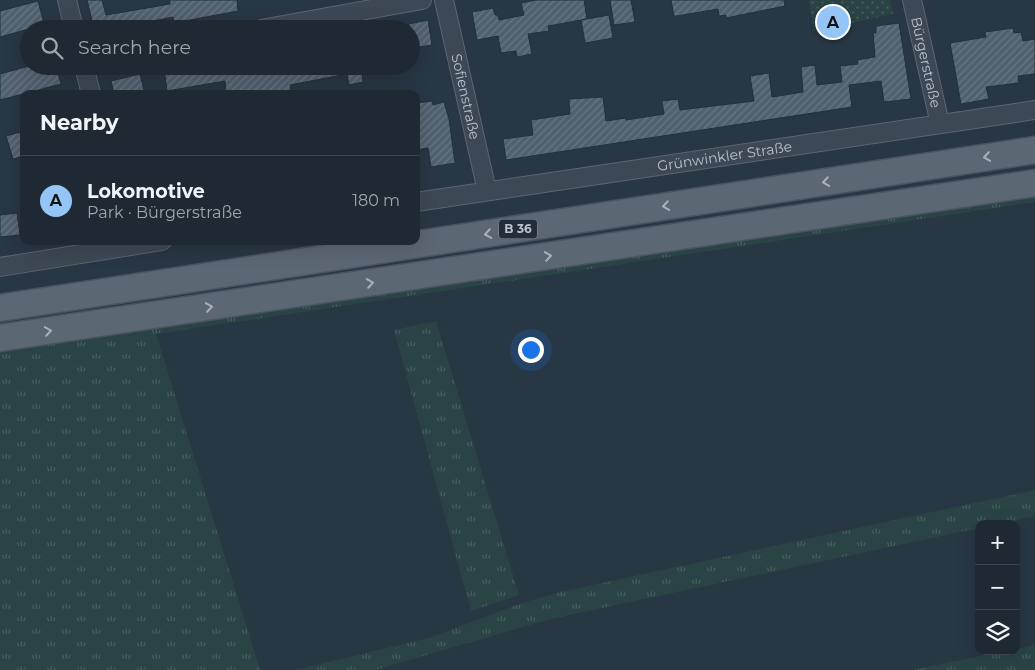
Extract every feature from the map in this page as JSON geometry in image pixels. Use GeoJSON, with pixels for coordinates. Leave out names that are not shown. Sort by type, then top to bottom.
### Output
{"type":"FeatureCollection","features":[{"type":"Feature","properties":{"kind":"main road","name":"B 36"},"geometry":{"type":"LineString","coordinates":[[420,244],[1035,150]]}},
{"type":"Feature","properties":{"kind":"main road","name":"B 36"},"geometry":{"type":"LineString","coordinates":[[0,338],[1035,183]]}},
{"type":"Feature","properties":{"kind":"main road","name":"B 36"},"geometry":{"type":"LineString","coordinates":[[0,308],[413,245]]}},
{"type":"Feature","properties":{"kind":"street"},"geometry":{"type":"LineString","coordinates":[[67,0],[72,20]]}},
{"type":"Feature","properties":{"kind":"street"},"geometry":{"type":"LineString","coordinates":[[311,20],[422,0]]}},
{"type":"Feature","properties":{"kind":"street","name":"Sofienstraße"},"geometry":{"type":"LineString","coordinates":[[444,0],[487,191]]}},
{"type":"Feature","properties":{"kind":"street","name":"Bürgerstraße"},"geometry":{"type":"LineString","coordinates":[[912,0],[940,124]]}},
{"type":"Feature","properties":{"kind":"street"},"geometry":{"type":"LineString","coordinates":[[86,75],[90,90]]}},
{"type":"Feature","properties":{"kind":"street","name":"Grünwinkler Straße"},"geometry":{"type":"LineString","coordinates":[[420,201],[1035,110]]}},
{"type":"Feature","properties":{"kind":"street"},"geometry":{"type":"LineString","coordinates":[[0,267],[124,245]]}},
{"type":"Feature","properties":{"kind":"green space"},"geometry":{"type":"Polygon","coordinates":[[[809,0],[890,0],[893,14],[814,31],[809,0]]]}},
{"type":"Feature","properties":{"kind":"green space"},"geometry":{"type":"Polygon","coordinates":[[[1035,194],[1035,202],[156,334],[260,670],[0,670],[0,345],[1035,194]]]}},
{"type":"Feature","properties":{"kind":"green space"},"geometry":{"type":"Polygon","coordinates":[[[436,321],[519,595],[471,611],[394,330],[436,321]]]}},
{"type":"Feature","properties":{"kind":"green space"},"geometry":{"type":"Polygon","coordinates":[[[1035,490],[1035,516],[1016,520],[975,520],[975,529],[550,619],[375,670],[295,670],[429,638],[519,604],[560,592],[1035,490]]]}},
{"type":"Feature","properties":{"kind":"green space"},"geometry":{"type":"Polygon","coordinates":[[[1035,645],[1035,670],[913,670],[986,655],[1020,655],[1020,648],[1035,645]]]}},
{"type":"Feature","properties":{"kind":"building"},"geometry":{"type":"Polygon","coordinates":[[[87,0],[102,0],[106,15],[170,4],[170,0],[237,0],[238,11],[190,20],[174,20],[173,17],[158,20],[92,20],[87,0]]]}},
{"type":"Feature","properties":{"kind":"building"},"geometry":{"type":"Polygon","coordinates":[[[536,0],[584,0],[587,19],[548,26],[549,31],[528,34],[532,54],[517,57],[516,51],[501,53],[498,36],[477,40],[472,12],[493,8],[499,20],[524,15],[521,3],[536,0]]]}},
{"type":"Feature","properties":{"kind":"building"},"geometry":{"type":"Polygon","coordinates":[[[610,0],[631,0],[635,22],[614,25],[610,0]]]}},
{"type":"Feature","properties":{"kind":"building"},"geometry":{"type":"Polygon","coordinates":[[[671,0],[784,0],[785,6],[726,18],[726,15],[719,16],[718,9],[674,16],[671,0]]]}},
{"type":"Feature","properties":{"kind":"building"},"geometry":{"type":"Polygon","coordinates":[[[38,1],[43,20],[20,20],[20,31],[0,37],[0,11],[38,1]]]}},
{"type":"Feature","properties":{"kind":"building"},"geometry":{"type":"Polygon","coordinates":[[[609,15],[613,38],[585,43],[581,20],[609,15]]]}},
{"type":"Feature","properties":{"kind":"building"},"geometry":{"type":"Polygon","coordinates":[[[428,20],[432,45],[420,47],[420,22],[428,20]]]}},
{"type":"Feature","properties":{"kind":"building"},"geometry":{"type":"Polygon","coordinates":[[[899,23],[911,99],[884,102],[881,81],[849,85],[852,107],[506,160],[503,139],[533,135],[531,120],[570,114],[569,99],[603,97],[606,121],[626,118],[626,120],[664,114],[662,101],[678,99],[680,110],[754,101],[750,76],[769,73],[772,97],[803,92],[801,67],[815,65],[817,85],[842,82],[840,66],[858,64],[857,60],[875,57],[873,33],[876,33],[876,26],[899,23]]]}},
{"type":"Feature","properties":{"kind":"building"},"geometry":{"type":"Polygon","coordinates":[[[1013,28],[1014,33],[1021,32],[1023,41],[1035,39],[1035,74],[1018,76],[1019,83],[986,87],[989,99],[961,104],[950,43],[986,37],[985,32],[1013,28]]]}},
{"type":"Feature","properties":{"kind":"building"},"geometry":{"type":"Polygon","coordinates":[[[20,68],[20,75],[58,75],[61,84],[38,90],[20,90],[20,95],[0,100],[0,74],[20,68]]]}},
{"type":"Feature","properties":{"kind":"building"},"geometry":{"type":"Polygon","coordinates":[[[140,75],[144,90],[113,90],[111,81],[140,75]]]}},
{"type":"Feature","properties":{"kind":"building"},"geometry":{"type":"Polygon","coordinates":[[[165,75],[342,75],[290,85],[291,90],[226,90],[225,81],[167,90],[165,75]]]}},
{"type":"Feature","properties":{"kind":"building"},"geometry":{"type":"Polygon","coordinates":[[[347,75],[362,75],[363,82],[349,85],[347,75]]]}},
{"type":"Feature","properties":{"kind":"building"},"geometry":{"type":"Polygon","coordinates":[[[432,101],[433,105],[444,102],[449,119],[455,163],[431,167],[428,148],[420,149],[420,102],[432,101]]]}},
{"type":"Feature","properties":{"kind":"building"},"geometry":{"type":"Polygon","coordinates":[[[20,132],[20,157],[13,159],[6,136],[20,132]]]}},
{"type":"Feature","properties":{"kind":"building"},"geometry":{"type":"Polygon","coordinates":[[[17,213],[20,235],[0,237],[0,215],[17,213]]]}},
{"type":"Feature","properties":{"kind":"place","name":"Lokomotive"},"geometry":{"type":"Point","coordinates":[833,22]}}]}
